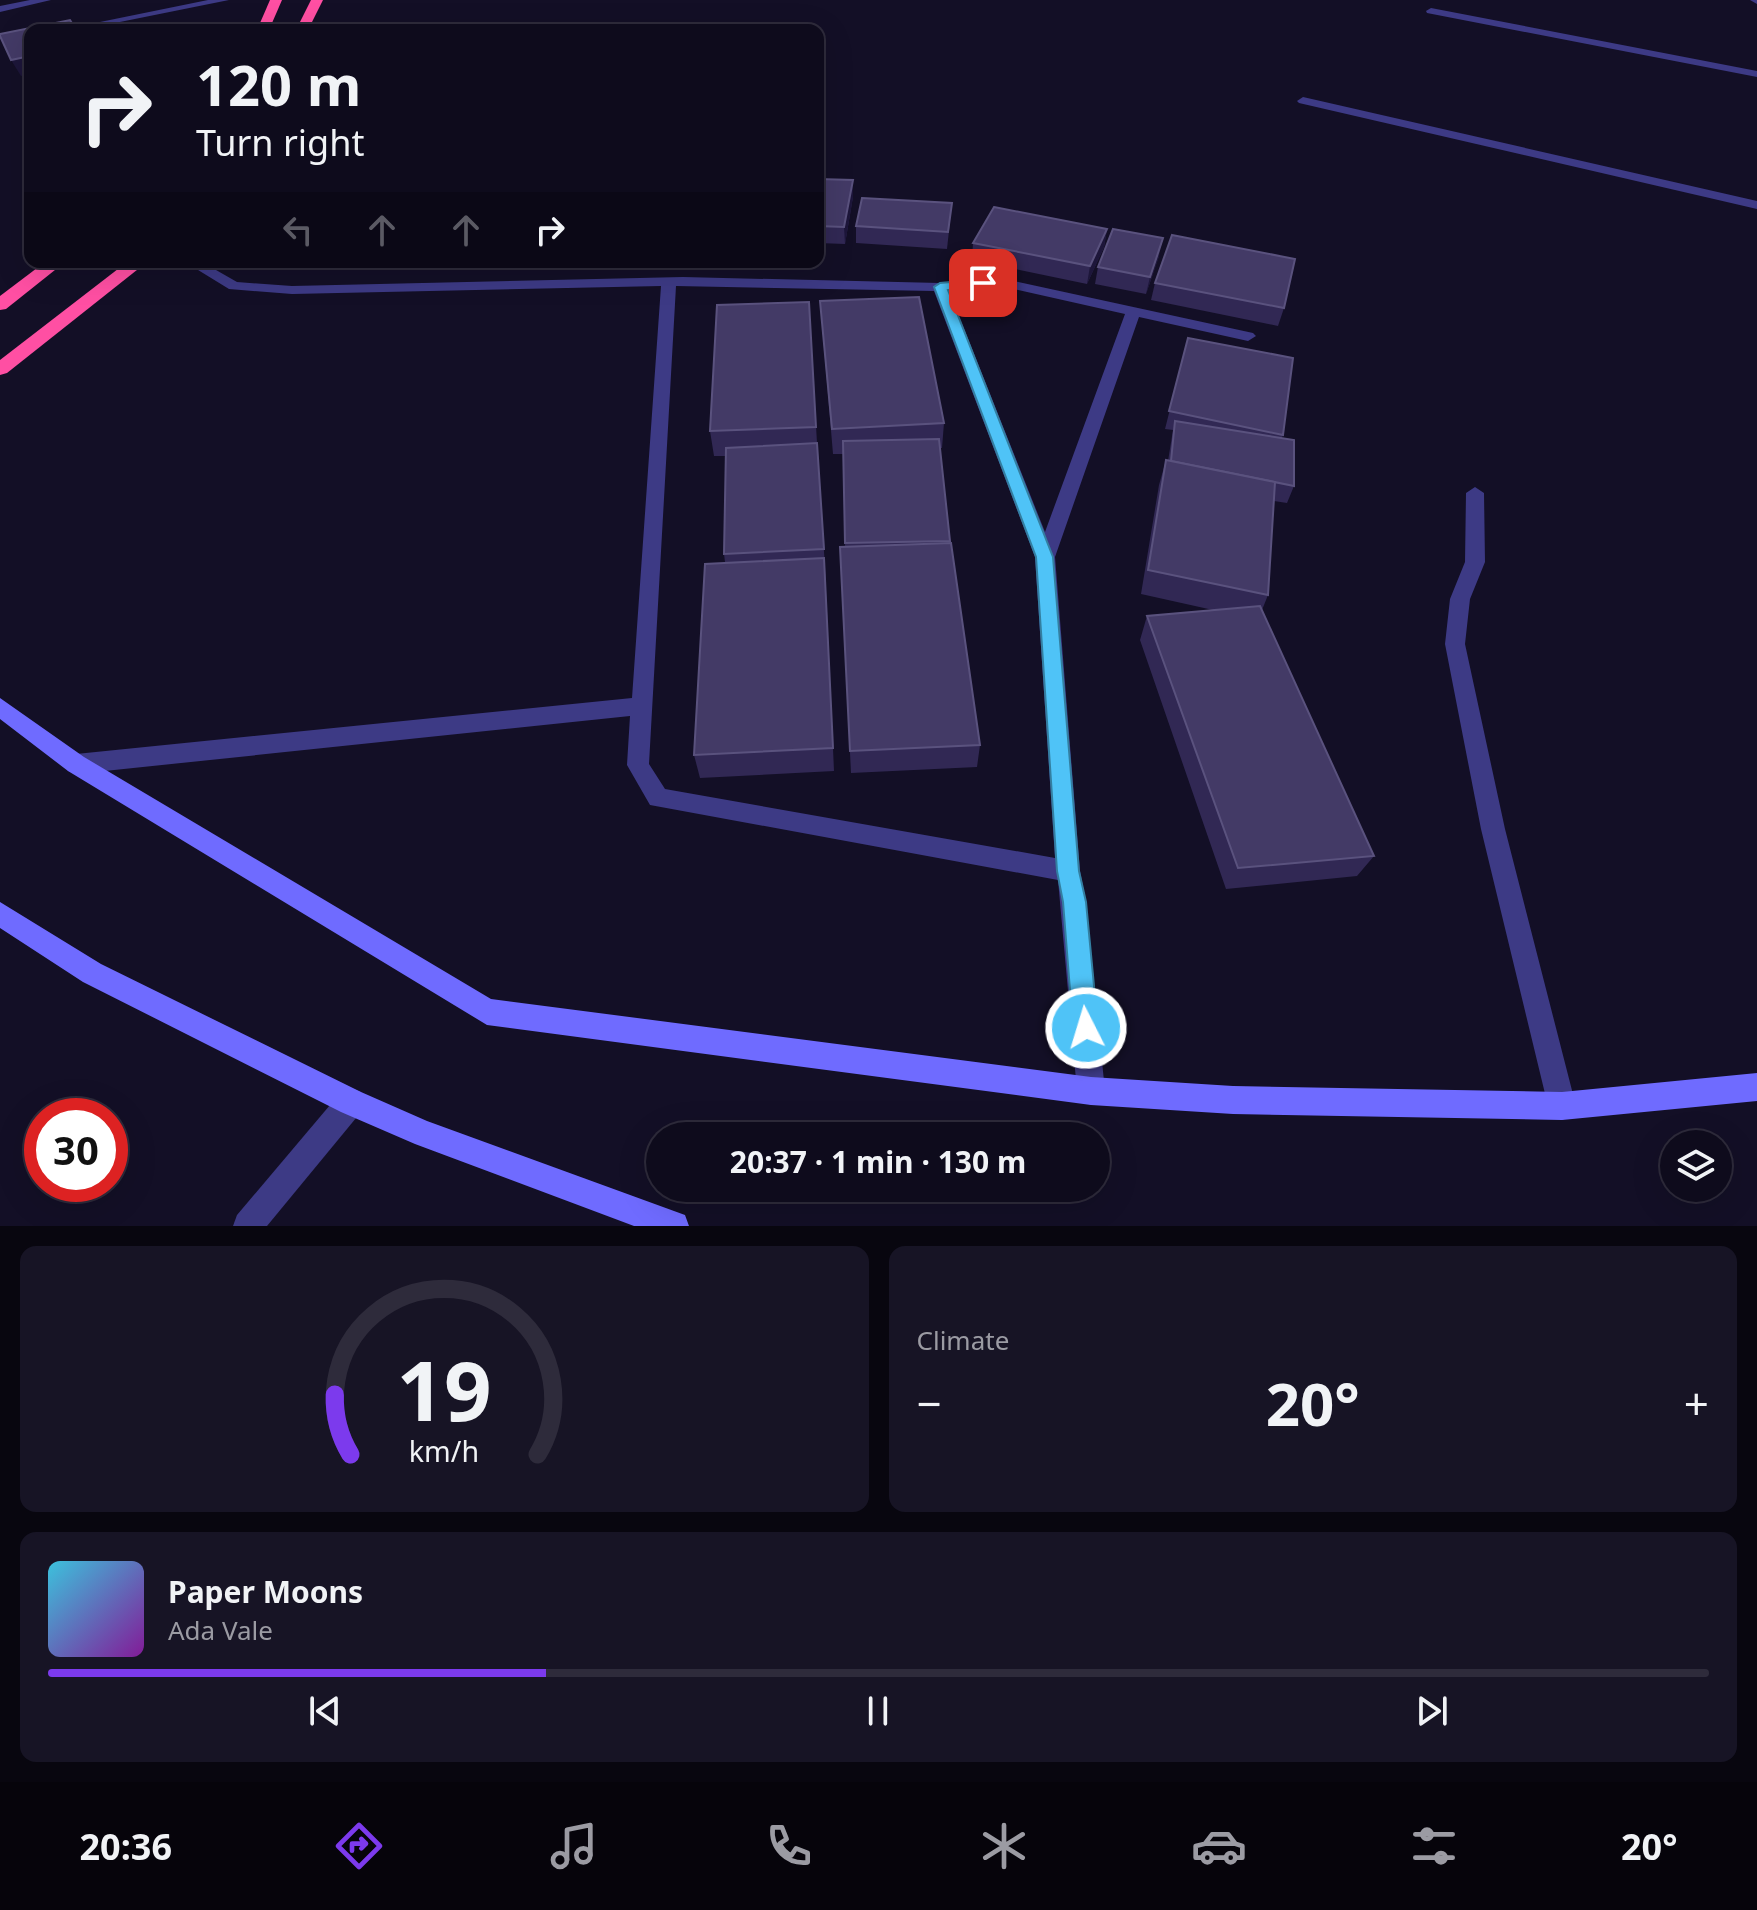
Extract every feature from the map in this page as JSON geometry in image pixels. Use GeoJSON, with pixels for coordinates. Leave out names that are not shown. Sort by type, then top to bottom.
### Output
{"type":"FeatureCollection","features":[{"type":"Feature","properties":{"kind":"highway"},"geometry":{"type":"LineString","coordinates":[[266,24],[276,0]]}},
{"type":"Feature","properties":{"kind":"highway"},"geometry":{"type":"LineString","coordinates":[[305,24],[317,0]]}},
{"type":"Feature","properties":{"kind":"highway"},"geometry":{"type":"LineString","coordinates":[[0,305],[48,268]]}},
{"type":"Feature","properties":{"kind":"highway"},"geometry":{"type":"LineString","coordinates":[[0,369],[130,268]]}},
{"type":"Feature","properties":{"kind":"street"},"geometry":{"type":"LineString","coordinates":[[0,9],[46,0]]}},
{"type":"Feature","properties":{"kind":"street"},"geometry":{"type":"LineString","coordinates":[[105,22],[224,0]]}},
{"type":"Feature","properties":{"kind":"street"},"geometry":{"type":"LineString","coordinates":[[1431,11],[1757,74]]}},
{"type":"Feature","properties":{"kind":"street"},"geometry":{"type":"LineString","coordinates":[[1303,101],[1757,205]]}},
{"type":"Feature","properties":{"kind":"street"},"geometry":{"type":"LineString","coordinates":[[202,268],[234,286],[292,290],[669,282],[940,287],[1000,282],[1248,336]]}},
{"type":"Feature","properties":{"kind":"street"},"geometry":{"type":"LineString","coordinates":[[669,282],[638,765],[658,798],[1068,871]]}},
{"type":"Feature","properties":{"kind":"street"},"geometry":{"type":"LineString","coordinates":[[940,287],[1045,557],[1068,871],[1074,902],[1091,1091]]}},
{"type":"Feature","properties":{"kind":"street"},"geometry":{"type":"LineString","coordinates":[[1045,557],[1134,311]]}},
{"type":"Feature","properties":{"kind":"street"},"geometry":{"type":"LineString","coordinates":[[1475,493],[1475,562],[1460,599],[1455,644],[1493,829],[1562,1106]]}},
{"type":"Feature","properties":{"kind":"street"},"geometry":{"type":"LineString","coordinates":[[76,764],[642,706]]}},
{"type":"Feature","properties":{"kind":"street"},"geometry":{"type":"LineString","coordinates":[[0,707],[76,764],[487,1012],[1091,1091],[1233,1100],[1562,1106],[1757,1087]]}},
{"type":"Feature","properties":{"kind":"street"},"geometry":{"type":"LineString","coordinates":[[0,914],[92,973],[351,1102],[425,1134],[674,1226]]}},
{"type":"Feature","properties":{"kind":"street"},"geometry":{"type":"LineString","coordinates":[[248,1226],[351,1102]]}},
{"type":"Feature","properties":{"kind":"building"},"geometry":{"type":"Polygon","coordinates":[[[70,20],[72,24],[50,24],[70,20]]]}},
{"type":"Feature","properties":{"kind":"building"},"geometry":{"type":"Polygon","coordinates":[[[24,29],[24,57],[11,60],[0,34],[24,29]]]}},
{"type":"Feature","properties":{"kind":"building"},"geometry":{"type":"Polygon","coordinates":[[[824,179],[853,180],[844,227],[824,226],[824,179]]]}},
{"type":"Feature","properties":{"kind":"building"},"geometry":{"type":"Polygon","coordinates":[[[862,198],[952,203],[948,232],[856,226],[862,198]]]}},
{"type":"Feature","properties":{"kind":"building"},"geometry":{"type":"Polygon","coordinates":[[[994,207],[1107,229],[1090,266],[973,243],[994,207]]]}},
{"type":"Feature","properties":{"kind":"building"},"geometry":{"type":"Polygon","coordinates":[[[1113,229],[1163,238],[1150,277],[1098,267],[1113,229]]]}},
{"type":"Feature","properties":{"kind":"building"},"geometry":{"type":"Polygon","coordinates":[[[1172,235],[1295,259],[1284,308],[1155,283],[1172,235]]]}},
{"type":"Feature","properties":{"kind":"building"},"geometry":{"type":"Polygon","coordinates":[[[919,297],[944,423],[832,429],[820,301],[919,297]]]}},
{"type":"Feature","properties":{"kind":"building"},"geometry":{"type":"Polygon","coordinates":[[[809,302],[816,427],[710,431],[717,305],[809,302]]]}},
{"type":"Feature","properties":{"kind":"building"},"geometry":{"type":"Polygon","coordinates":[[[1188,338],[1293,358],[1283,435],[1169,411],[1188,338]]]}},
{"type":"Feature","properties":{"kind":"building"},"geometry":{"type":"Polygon","coordinates":[[[1175,421],[1294,440],[1294,486],[1171,461],[1175,421]]]}},
{"type":"Feature","properties":{"kind":"building"},"geometry":{"type":"Polygon","coordinates":[[[939,439],[950,541],[845,543],[843,441],[939,439]]]}},
{"type":"Feature","properties":{"kind":"building"},"geometry":{"type":"Polygon","coordinates":[[[817,443],[824,549],[724,554],[726,448],[817,443]]]}},
{"type":"Feature","properties":{"kind":"building"},"geometry":{"type":"Polygon","coordinates":[[[1166,460],[1275,482],[1268,595],[1148,570],[1166,460]]]}},
{"type":"Feature","properties":{"kind":"building"},"geometry":{"type":"Polygon","coordinates":[[[951,543],[980,745],[850,751],[840,547],[951,543]]]}},
{"type":"Feature","properties":{"kind":"building"},"geometry":{"type":"Polygon","coordinates":[[[824,558],[833,748],[694,755],[705,564],[824,558]]]}},
{"type":"Feature","properties":{"kind":"building"},"geometry":{"type":"Polygon","coordinates":[[[1260,606],[1374,856],[1238,868],[1147,616],[1260,606]]]}},
{"type":"Feature","properties":{"kind":"route"},"geometry":{"type":"LineString","coordinates":[[983,283],[940,287],[1045,557],[1068,871],[1074,902],[1086,1028]]}}]}
